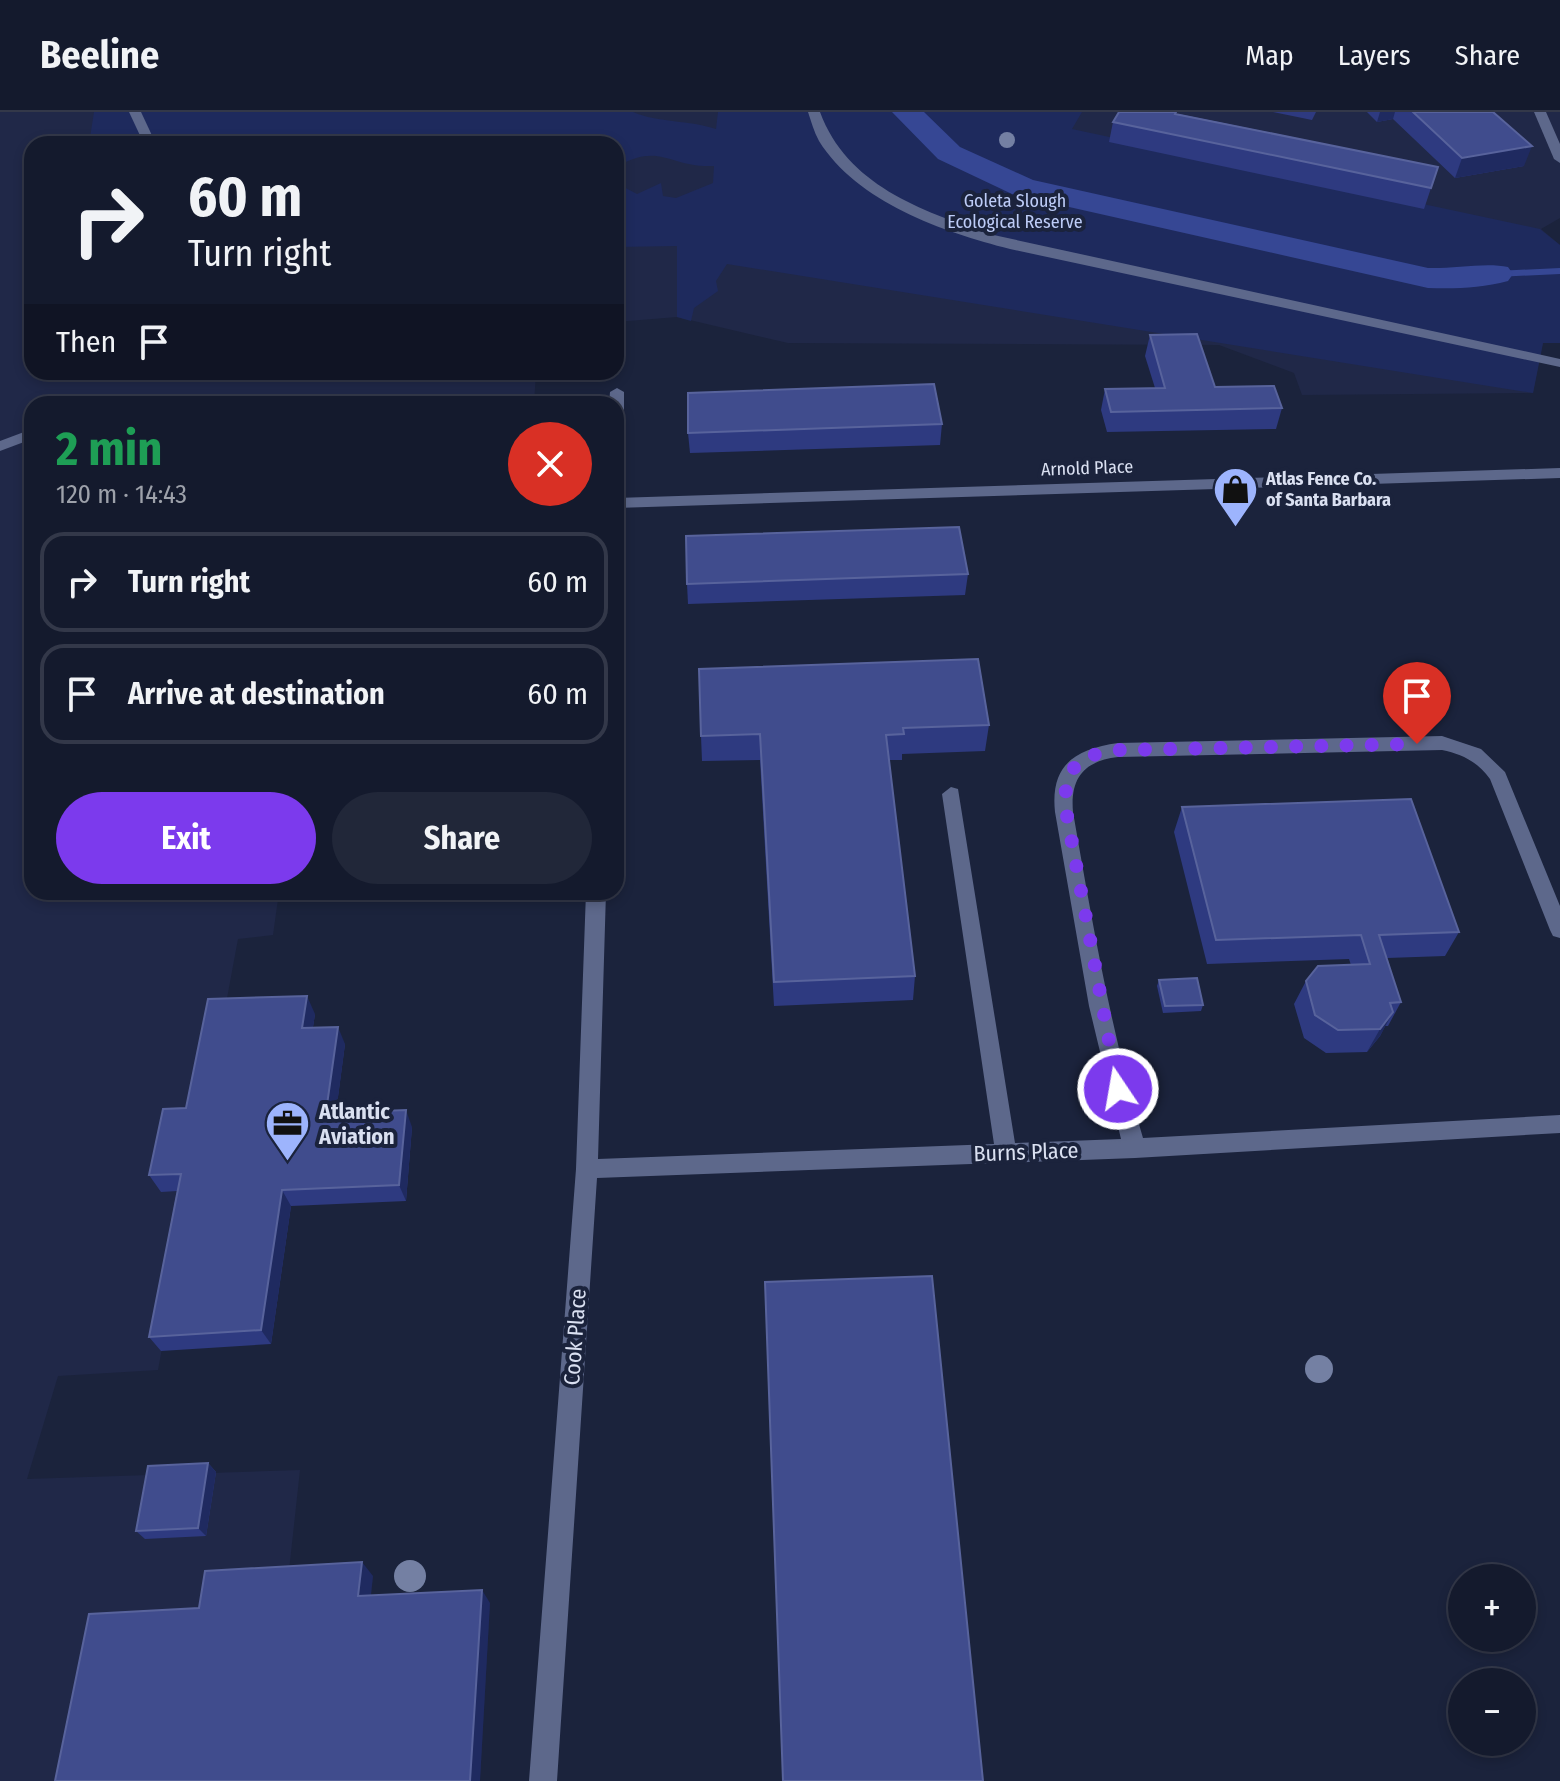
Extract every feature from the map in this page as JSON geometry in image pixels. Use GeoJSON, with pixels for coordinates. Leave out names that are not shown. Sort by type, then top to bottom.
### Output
{"type":"FeatureCollection","features":[{"type":"Feature","properties":{"kind":"street"},"geometry":{"type":"LineString","coordinates":[[135,112],[146,136]]}},
{"type":"Feature","properties":{"kind":"street"},"geometry":{"type":"LineString","coordinates":[[814,112],[818,132],[861,180],[928,219],[1010,245],[1560,363]]}},
{"type":"Feature","properties":{"kind":"street"},"geometry":{"type":"LineString","coordinates":[[1540,112],[1560,159]]}},
{"type":"Feature","properties":{"kind":"street"},"geometry":{"type":"LineString","coordinates":[[617,392],[617,396]]}},
{"type":"Feature","properties":{"kind":"street"},"geometry":{"type":"LineString","coordinates":[[0,446],[24,437]]}},
{"type":"Feature","properties":{"kind":"street","name":"Arnold Place"},"geometry":{"type":"LineString","coordinates":[[624,503],[1560,473]]}},
{"type":"Feature","properties":{"kind":"street"},"geometry":{"type":"LineString","coordinates":[[1135,1148],[1123,1109],[1100,996],[1064,793],[1068,775],[1088,757],[1118,750],[1442,743],[1463,748],[1483,758],[1498,777],[1560,930]]}},
{"type":"Feature","properties":{"kind":"street"},"geometry":{"type":"LineString","coordinates":[[951,794],[1006,1153]]}},
{"type":"Feature","properties":{"kind":"street","name":"Cook Place"},"geometry":{"type":"LineString","coordinates":[[543,1781],[587,1169],[596,900]]}},
{"type":"Feature","properties":{"kind":"street","name":"Burns Place"},"geometry":{"type":"LineString","coordinates":[[587,1169],[1135,1148],[1560,1124]]}},
{"type":"Feature","properties":{"kind":"shaded area"},"geometry":{"type":"Polygon","coordinates":[[[0,112],[1560,112],[1560,218],[1541,229],[1560,245],[1560,343],[1543,343],[1533,393],[1302,395],[1294,373],[1219,345],[788,343],[677,317],[624,321],[624,136],[24,136],[24,380],[536,380],[534,396],[24,396],[24,900],[278,900],[273,935],[238,939],[158,1370],[58,1376],[27,1479],[300,1470],[288,1580],[373,1576],[370,1610],[490,1603],[480,1781],[0,1781],[0,112]]]}},
{"type":"Feature","properties":{"kind":"green space","name":"Goleta Slough Ecological Reserve"},"geometry":{"type":"Polygon","coordinates":[[[94,112],[633,112],[716,129],[718,112],[1082,112],[1072,129],[1540,229],[1560,245],[1560,343],[1543,343],[1533,393],[727,264],[716,281],[718,291],[694,308],[691,321],[677,317],[677,246],[624,247],[624,187],[637,194],[661,183],[663,196],[676,198],[713,183],[714,166],[699,166],[655,156],[644,156],[624,163],[624,136],[90,136],[94,112]]]}},
{"type":"Feature","properties":{"kind":"building"},"geometry":{"type":"Polygon","coordinates":[[[1119,112],[1176,112],[1438,167],[1431,188],[1113,122],[1119,112]]]}},
{"type":"Feature","properties":{"kind":"building"},"geometry":{"type":"Polygon","coordinates":[[[1413,112],[1493,112],[1532,146],[1462,158],[1413,112]]]}},
{"type":"Feature","properties":{"kind":"building"},"geometry":{"type":"Polygon","coordinates":[[[1197,334],[1215,387],[1274,386],[1282,408],[1111,412],[1105,389],[1165,388],[1150,335],[1197,334]]]}},
{"type":"Feature","properties":{"kind":"building"},"geometry":{"type":"Polygon","coordinates":[[[934,384],[942,424],[688,433],[688,393],[934,384]]]}},
{"type":"Feature","properties":{"kind":"building"},"geometry":{"type":"Polygon","coordinates":[[[959,527],[968,574],[687,584],[686,536],[959,527]]]}},
{"type":"Feature","properties":{"kind":"building"},"geometry":{"type":"Polygon","coordinates":[[[978,659],[989,725],[903,728],[904,734],[886,735],[915,976],[774,982],[760,734],[701,736],[699,669],[978,659]]]}},
{"type":"Feature","properties":{"kind":"building"},"geometry":{"type":"Polygon","coordinates":[[[1411,799],[1459,932],[1379,935],[1401,1002],[1390,1003],[1393,1012],[1380,1029],[1338,1030],[1315,1015],[1306,981],[1318,966],[1370,964],[1361,935],[1216,940],[1182,807],[1411,799]]]}},
{"type":"Feature","properties":{"kind":"building"},"geometry":{"type":"Polygon","coordinates":[[[1197,978],[1203,1005],[1165,1006],[1159,980],[1197,978]]]}},
{"type":"Feature","properties":{"kind":"building","name":"Atlantic Aviation"},"geometry":{"type":"Polygon","coordinates":[[[307,996],[302,1028],[338,1027],[325,1119],[355,1118],[355,1112],[406,1110],[399,1185],[282,1190],[261,1330],[149,1337],[181,1174],[149,1175],[163,1109],[186,1108],[208,999],[307,996]]]}},
{"type":"Feature","properties":{"kind":"building"},"geometry":{"type":"Polygon","coordinates":[[[932,1276],[983,1781],[783,1781],[765,1282],[932,1276]]]}},
{"type":"Feature","properties":{"kind":"building"},"geometry":{"type":"Polygon","coordinates":[[[208,1463],[198,1528],[136,1531],[148,1466],[208,1463]]]}},
{"type":"Feature","properties":{"kind":"building"},"geometry":{"type":"Polygon","coordinates":[[[362,1562],[358,1596],[482,1590],[470,1781],[55,1781],[89,1614],[199,1608],[205,1571],[362,1562]]]}},
{"type":"Feature","properties":{"kind":"waterway"},"geometry":{"type":"LineString","coordinates":[[907,112],[949,153],[1023,187],[1428,278],[1465,279],[1496,274]]}},
{"type":"Feature","properties":{"kind":"waterway"},"geometry":{"type":"LineString","coordinates":[[1496,274],[1560,271]]}},
{"type":"Feature","properties":{"kind":"place","name":"Atlas Fence Co. of Santa Barbara"},"geometry":{"type":"Point","coordinates":[1235,528]}},
{"type":"Feature","properties":{"kind":"place","name":"Atlantic Aviation"},"geometry":{"type":"Point","coordinates":[288,1163]}},
{"type":"Feature","properties":{"kind":"route"},"geometry":{"type":"LineString","coordinates":[[1118,1089],[1079,894],[1064,793],[1068,775],[1088,757],[1118,750],[1417,744]]}}]}
